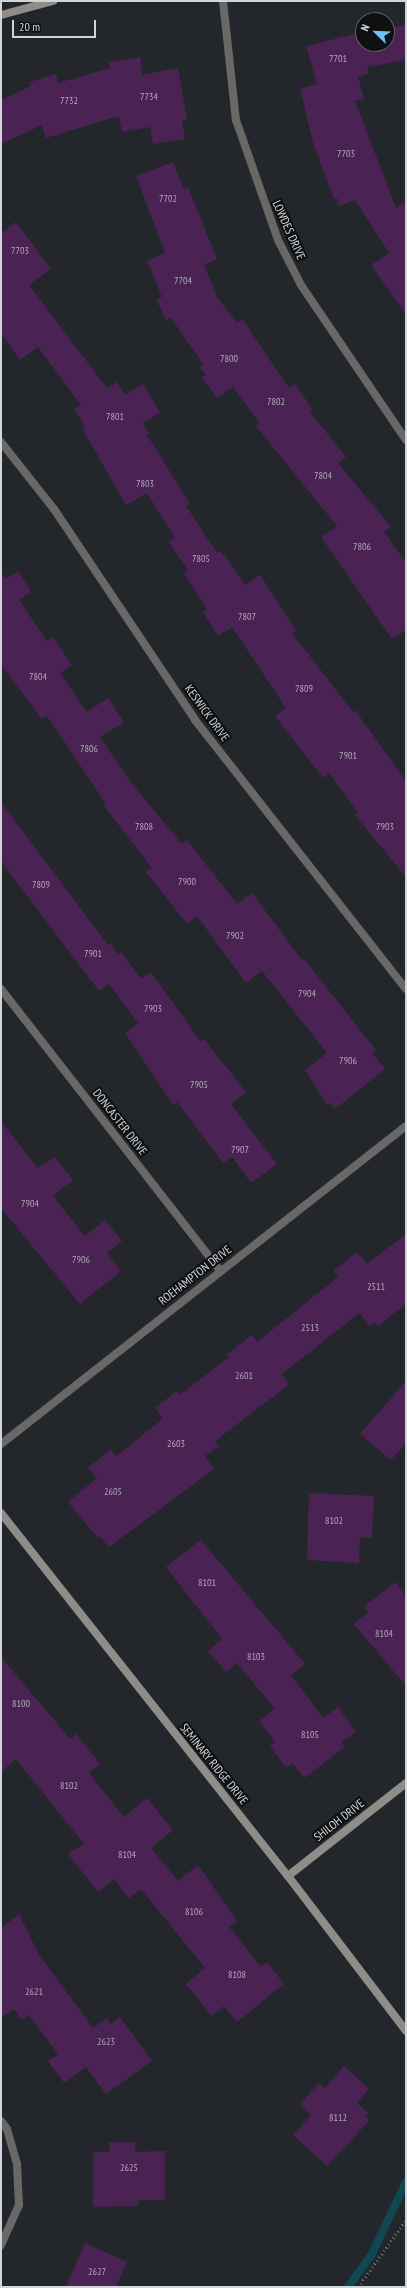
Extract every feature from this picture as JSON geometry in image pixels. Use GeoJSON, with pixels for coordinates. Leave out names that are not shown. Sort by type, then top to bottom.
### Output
{"type":"FeatureCollection","features":[{"type":"Feature","properties":{"kind":"street"},"geometry":{"type":"LineString","coordinates":[[1,15],[54,1]]}},
{"type":"Feature","properties":{"kind":"street","name":"LOWDES DRIVE"},"geometry":{"type":"LineString","coordinates":[[223,1],[236,120],[278,240],[301,285],[406,440]]}},
{"type":"Feature","properties":{"kind":"street","name":"KESWICK DRIVE"},"geometry":{"type":"LineString","coordinates":[[1,442],[54,509],[195,720],[406,989]]}},
{"type":"Feature","properties":{"kind":"street","name":"DONCASTER DRIVE"},"geometry":{"type":"LineString","coordinates":[[1,989],[220,1270]]}},
{"type":"Feature","properties":{"kind":"street","name":"ROEHAMPTON DRIVE"},"geometry":{"type":"LineString","coordinates":[[1,1444],[220,1270],[406,1126]]}},
{"type":"Feature","properties":{"kind":"street","name":"SEMINARY RIDGE DRIVE"},"geometry":{"type":"LineString","coordinates":[[1,1513],[288,1876],[406,2031]]}},
{"type":"Feature","properties":{"kind":"street","name":"SHILOH DRIVE"},"geometry":{"type":"LineString","coordinates":[[288,1876],[406,1783]]}},
{"type":"Feature","properties":{"kind":"street"},"geometry":{"type":"LineString","coordinates":[[1,2121],[7,2129],[17,2165],[19,2204],[1,2245]]}},
{"type":"Feature","properties":{"kind":"path"},"geometry":{"type":"LineString","coordinates":[[358,2287],[406,2220]]}},
{"type":"Feature","properties":{"kind":"building"},"geometry":{"type":"Polygon","coordinates":[[[406,25],[406,60],[367,67],[369,74],[358,77],[364,99],[355,101],[396,208],[406,202],[406,314],[371,265],[389,253],[355,200],[339,206],[337,198],[334,199],[313,143],[300,88],[317,84],[306,46],[355,34],[355,52],[395,52],[395,27],[406,25]]]}},
{"type":"Feature","properties":{"kind":"building"},"geometry":{"type":"Polygon","coordinates":[[[140,57],[142,75],[178,68],[187,120],[182,121],[185,139],[153,144],[150,127],[122,132],[119,116],[46,138],[42,125],[1,144],[1,100],[31,86],[30,82],[56,74],[58,83],[110,68],[109,62],[140,57]]]}},
{"type":"Feature","properties":{"kind":"building"},"geometry":{"type":"Polygon","coordinates":[[[173,162],[184,189],[188,187],[217,259],[204,265],[217,297],[237,323],[242,319],[289,388],[295,384],[313,410],[310,412],[346,457],[338,463],[391,527],[384,532],[406,563],[406,630],[392,639],[321,537],[337,526],[256,426],[260,424],[233,387],[217,398],[202,377],[206,375],[199,367],[203,364],[171,318],[166,320],[156,299],[162,297],[147,261],[165,253],[136,176],[173,162]]]}},
{"type":"Feature","properties":{"kind":"building"},"geometry":{"type":"Polygon","coordinates":[[[16,222],[51,269],[29,285],[107,388],[117,382],[125,395],[143,384],[160,412],[143,423],[149,433],[147,435],[190,504],[186,506],[217,553],[220,551],[227,558],[245,585],[260,575],[296,630],[292,633],[353,712],[355,710],[406,781],[406,877],[355,815],[358,813],[329,773],[323,778],[275,716],[286,708],[232,627],[218,636],[203,612],[207,609],[184,573],[188,570],[169,542],[175,538],[147,493],[126,505],[82,428],[85,426],[74,409],[81,405],[38,347],[20,360],[1,333],[1,233],[16,222]]]}},
{"type":"Feature","properties":{"kind":"building"},"geometry":{"type":"Polygon","coordinates":[[[18,571],[31,591],[19,600],[47,641],[53,637],[72,665],[60,673],[87,712],[108,698],[124,722],[100,737],[132,784],[182,844],[187,840],[237,904],[252,893],[302,960],[304,959],[376,1050],[372,1053],[385,1069],[335,1109],[330,1103],[327,1105],[305,1070],[327,1053],[262,971],[246,983],[197,916],[187,924],[146,872],[152,868],[104,806],[106,804],[47,716],[42,719],[1,665],[1,572],[6,579],[18,571]]]}},
{"type":"Feature","properties":{"kind":"building"},"geometry":{"type":"Polygon","coordinates":[[[1,802],[108,945],[110,943],[118,954],[121,952],[141,979],[151,972],[201,1042],[204,1039],[246,1092],[231,1104],[277,1164],[251,1183],[232,1157],[223,1163],[177,1102],[173,1105],[125,1033],[138,1023],[109,984],[99,991],[1,861],[1,802]]]}},
{"type":"Feature","properties":{"kind":"building"},"geometry":{"type":"Polygon","coordinates":[[[1,1121],[38,1168],[55,1157],[73,1180],[53,1196],[85,1236],[105,1220],[122,1241],[107,1253],[121,1271],[80,1304],[1,1208],[1,1121]]]}},
{"type":"Feature","properties":{"kind":"building"},"geometry":{"type":"Polygon","coordinates":[[[406,1234],[406,1304],[378,1326],[375,1322],[370,1326],[359,1313],[282,1374],[290,1384],[215,1441],[219,1446],[205,1456],[214,1469],[109,1547],[99,1536],[98,1538],[68,1502],[97,1478],[88,1468],[111,1449],[116,1456],[163,1419],[155,1408],[177,1391],[180,1395],[229,1357],[227,1354],[252,1335],[257,1342],[338,1277],[333,1271],[357,1252],[367,1264],[406,1234]]]}},
{"type":"Feature","properties":{"kind":"building"},"geometry":{"type":"Polygon","coordinates":[[[406,1381],[406,1443],[391,1460],[360,1434],[406,1381]]]}},
{"type":"Feature","properties":{"kind":"building"},"geometry":{"type":"Polygon","coordinates":[[[309,1493],[374,1496],[372,1538],[360,1538],[359,1563],[307,1560],[309,1493]]]}},
{"type":"Feature","properties":{"kind":"building"},"geometry":{"type":"Polygon","coordinates":[[[201,1540],[305,1664],[291,1675],[323,1718],[338,1707],[356,1731],[342,1742],[345,1747],[304,1778],[292,1763],[286,1768],[270,1746],[275,1742],[259,1721],[275,1709],[237,1663],[226,1672],[208,1651],[222,1639],[166,1567],[201,1540]]]}},
{"type":"Feature","properties":{"kind":"building"},"geometry":{"type":"Polygon","coordinates":[[[395,1582],[406,1596],[406,1686],[354,1624],[368,1612],[364,1607],[395,1582]]]}},
{"type":"Feature","properties":{"kind":"building"},"geometry":{"type":"Polygon","coordinates":[[[1,1657],[70,1739],[76,1734],[100,1764],[89,1773],[124,1817],[147,1798],[173,1830],[151,1848],[178,1881],[198,1865],[237,1921],[229,1927],[261,1967],[267,1962],[284,1984],[237,2022],[224,2006],[212,2016],[186,1984],[205,1968],[141,1889],[129,1898],[114,1879],[98,1892],[68,1854],[84,1844],[16,1759],[1,1772],[1,1657]]]}},
{"type":"Feature","properties":{"kind":"building"},"geometry":{"type":"Polygon","coordinates":[[[19,1914],[39,1955],[93,2028],[107,2018],[111,2024],[120,2017],[152,2061],[106,2094],[86,2067],[64,2083],[48,2061],[58,2054],[29,2015],[22,2020],[14,2009],[1,2018],[1,1928],[19,1914]]]}},
{"type":"Feature","properties":{"kind":"building"},"geometry":{"type":"Polygon","coordinates":[[[344,2066],[369,2089],[357,2103],[368,2113],[365,2116],[370,2120],[327,2166],[293,2135],[311,2115],[300,2104],[319,2083],[325,2088],[344,2066]]]}},
{"type":"Feature","properties":{"kind":"building"},"geometry":{"type":"Polygon","coordinates":[[[109,2142],[135,2142],[135,2152],[165,2151],[165,2200],[138,2200],[138,2206],[93,2207],[93,2152],[110,2152],[109,2142]]]}},
{"type":"Feature","properties":{"kind":"building"},"geometry":{"type":"Polygon","coordinates":[[[85,2243],[127,2262],[116,2287],[66,2287],[85,2243]]]}},
{"type":"Feature","properties":{"kind":"waterway"},"geometry":{"type":"LineString","coordinates":[[348,2287],[372,2254],[406,2182]]}}]}
